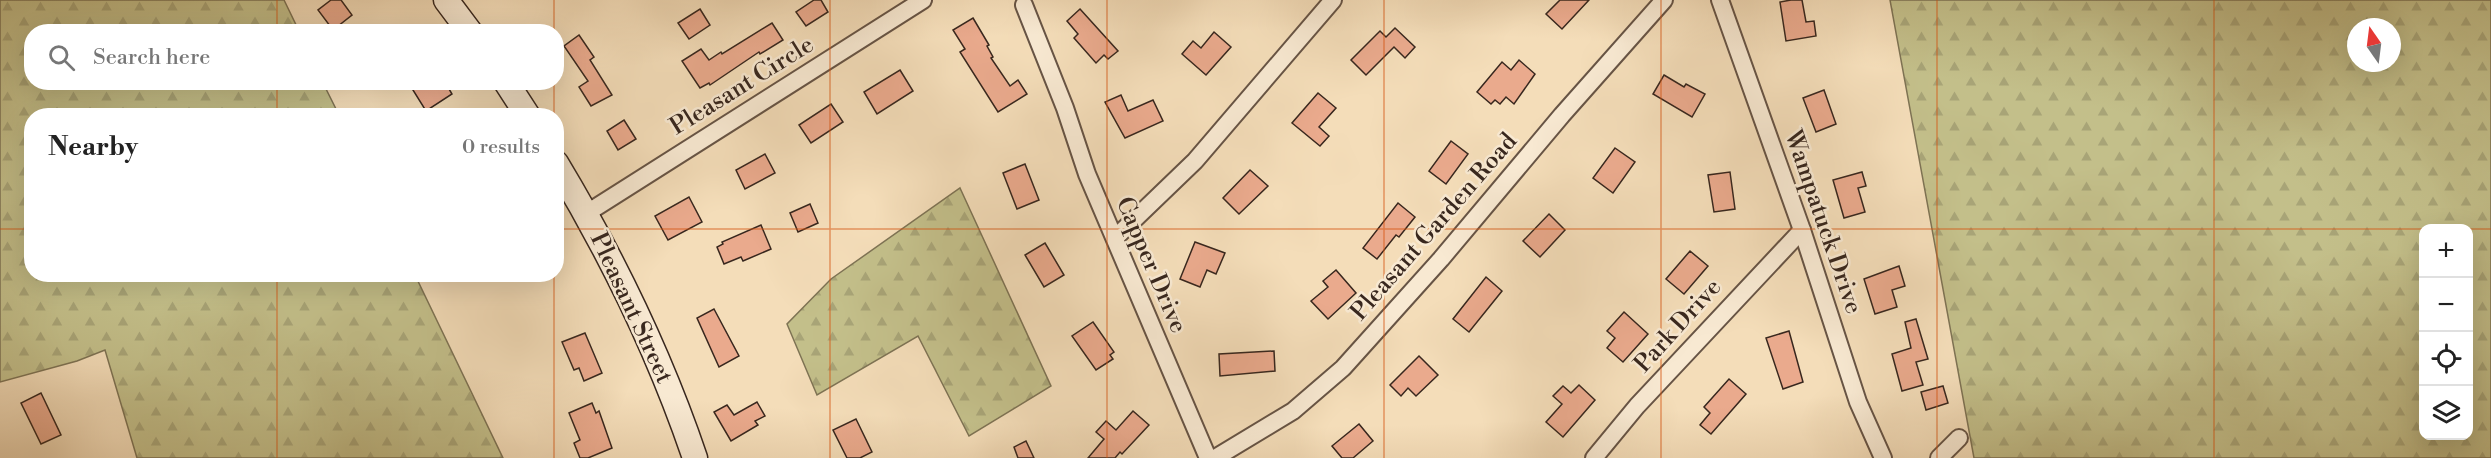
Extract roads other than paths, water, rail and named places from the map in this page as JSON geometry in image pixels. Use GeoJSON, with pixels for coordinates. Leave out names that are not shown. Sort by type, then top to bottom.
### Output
{"type":"FeatureCollection","features":[{"type":"Feature","properties":{"kind":"main road"},"geometry":{"type":"LineString","coordinates":[[446,0],[464,24]]}},
{"type":"Feature","properties":{"kind":"main road"},"geometry":{"type":"LineString","coordinates":[[511,90],[523,108]]}},
{"type":"Feature","properties":{"kind":"main road","name":"Pleasant Street"},"geometry":{"type":"LineString","coordinates":[[564,176],[587,213],[630,299],[678,410],[695,458]]}},
{"type":"Feature","properties":{"kind":"street","name":"Pleasant Circle"},"geometry":{"type":"LineString","coordinates":[[587,213],[923,0]]}},
{"type":"Feature","properties":{"kind":"street"},"geometry":{"type":"LineString","coordinates":[[1115,238],[1195,161],[1334,0]]}},
{"type":"Feature","properties":{"kind":"street","name":"Pleasant Garden Road"},"geometry":{"type":"LineString","coordinates":[[1215,458],[1293,411],[1343,368],[1441,259],[1562,114],[1664,0]]}},
{"type":"Feature","properties":{"kind":"street","name":"Wampatuck Drive"},"geometry":{"type":"LineString","coordinates":[[1720,0],[1802,230],[1858,402],[1882,458]]}},
{"type":"Feature","properties":{"kind":"street","name":"Capper Drive"},"geometry":{"type":"LineString","coordinates":[[1023,2],[1057,87],[1087,174],[1208,458]]}},
{"type":"Feature","properties":{"kind":"street","name":"Park Drive"},"geometry":{"type":"LineString","coordinates":[[1594,458],[1637,406],[1802,230]]}},
{"type":"Feature","properties":{"kind":"street"},"geometry":{"type":"LineString","coordinates":[[1939,458],[1959,438]]}}]}
